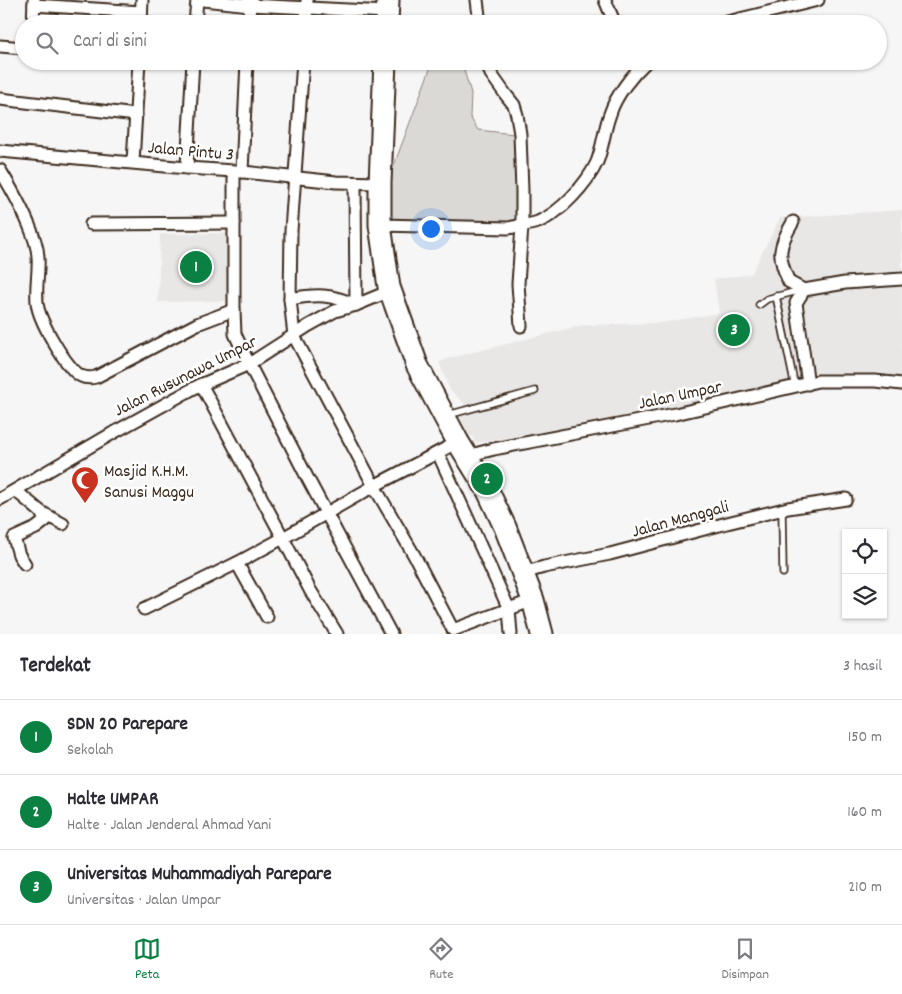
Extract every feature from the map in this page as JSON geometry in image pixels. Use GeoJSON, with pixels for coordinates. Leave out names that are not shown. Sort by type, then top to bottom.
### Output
{"type":"FeatureCollection","features":[{"type":"Feature","properties":{"kind":"highway"},"geometry":{"type":"LineString","coordinates":[[385,70],[380,226],[390,291],[417,365],[444,416],[488,491],[505,527],[533,600],[542,634]]}},
{"type":"Feature","properties":{"kind":"street"},"geometry":{"type":"LineString","coordinates":[[141,15],[142,0]]}},
{"type":"Feature","properties":{"kind":"street"},"geometry":{"type":"LineString","coordinates":[[196,15],[197,0]]}},
{"type":"Feature","properties":{"kind":"street"},"geometry":{"type":"LineString","coordinates":[[203,0],[307,4],[387,12]]}},
{"type":"Feature","properties":{"kind":"street"},"geometry":{"type":"LineString","coordinates":[[477,0],[479,15]]}},
{"type":"Feature","properties":{"kind":"street"},"geometry":{"type":"LineString","coordinates":[[605,0],[611,15]]}},
{"type":"Feature","properties":{"kind":"street"},"geometry":{"type":"LineString","coordinates":[[756,15],[818,0]]}},
{"type":"Feature","properties":{"kind":"street"},"geometry":{"type":"LineString","coordinates":[[33,15],[34,2],[121,15]]}},
{"type":"Feature","properties":{"kind":"street"},"geometry":{"type":"LineString","coordinates":[[0,46],[15,47]]}},
{"type":"Feature","properties":{"kind":"street"},"geometry":{"type":"LineString","coordinates":[[132,162],[138,70]]}},
{"type":"Feature","properties":{"kind":"street"},"geometry":{"type":"LineString","coordinates":[[187,168],[192,70]]}},
{"type":"Feature","properties":{"kind":"street"},"geometry":{"type":"LineString","coordinates":[[246,70],[234,223],[235,334],[326,513],[391,634]]}},
{"type":"Feature","properties":{"kind":"street"},"geometry":{"type":"LineString","coordinates":[[302,70],[290,231],[290,299],[294,336],[374,486],[414,555],[450,633],[533,600]]}},
{"type":"Feature","properties":{"kind":"street"},"geometry":{"type":"LineString","coordinates":[[489,70],[514,105],[520,134],[522,226],[518,284],[521,326]]}},
{"type":"Feature","properties":{"kind":"street"},"geometry":{"type":"LineString","coordinates":[[380,226],[508,228],[537,222],[550,215],[572,198],[596,164],[603,146],[610,114],[616,101],[637,70]]}},
{"type":"Feature","properties":{"kind":"street"},"geometry":{"type":"LineString","coordinates":[[0,99],[136,115]]}},
{"type":"Feature","properties":{"kind":"street","name":"Jalan Pintu 3"},"geometry":{"type":"LineString","coordinates":[[0,151],[238,171],[336,182],[380,183]]}},
{"type":"Feature","properties":{"kind":"street"},"geometry":{"type":"LineString","coordinates":[[0,170],[21,205],[35,241],[39,263],[36,303],[40,316],[70,367],[81,376],[96,377],[198,324],[234,310]]}},
{"type":"Feature","properties":{"kind":"street"},"geometry":{"type":"LineString","coordinates":[[290,299],[321,295],[336,297],[356,305],[355,183]]}},
{"type":"Feature","properties":{"kind":"street"},"geometry":{"type":"LineString","coordinates":[[793,222],[784,237],[780,262],[789,282],[804,290],[845,283],[902,279]]}},
{"type":"Feature","properties":{"kind":"street"},"geometry":{"type":"LineString","coordinates":[[90,224],[234,223]]}},
{"type":"Feature","properties":{"kind":"street"},"geometry":{"type":"LineString","coordinates":[[804,290],[796,303],[808,384]]}},
{"type":"Feature","properties":{"kind":"street","name":"Jalan Rusunawa Umpar"},"geometry":{"type":"LineString","coordinates":[[0,500],[113,432],[201,384],[249,364],[336,310],[356,305],[390,291]]}},
{"type":"Feature","properties":{"kind":"street","name":"Jalan Umpar"},"geometry":{"type":"LineString","coordinates":[[144,609],[237,562],[374,486],[438,453],[463,449],[504,447],[675,414],[818,381],[875,381],[902,384]]}},
{"type":"Feature","properties":{"kind":"street"},"geometry":{"type":"LineString","coordinates":[[201,384],[310,590],[337,634]]}},
{"type":"Feature","properties":{"kind":"street"},"geometry":{"type":"LineString","coordinates":[[438,453],[509,609],[511,634]]}},
{"type":"Feature","properties":{"kind":"street"},"geometry":{"type":"LineString","coordinates":[[16,491],[40,512],[63,524]]}},
{"type":"Feature","properties":{"kind":"street","name":"Jalan Manggali"},"geometry":{"type":"LineString","coordinates":[[523,573],[610,554],[782,510],[846,500]]}},
{"type":"Feature","properties":{"kind":"street"},"geometry":{"type":"LineString","coordinates":[[25,564],[19,555],[14,538],[36,528],[45,521],[40,512]]}},
{"type":"Feature","properties":{"kind":"street"},"geometry":{"type":"LineString","coordinates":[[237,562],[267,617]]}},
{"type":"Feature","properties":{"kind":"lane"},"geometry":{"type":"LineString","coordinates":[[759,305],[767,299],[776,296],[804,290]]}},
{"type":"Feature","properties":{"kind":"lane"},"geometry":{"type":"LineString","coordinates":[[776,296],[795,387]]}},
{"type":"Feature","properties":{"kind":"lane"},"geometry":{"type":"LineString","coordinates":[[444,416],[535,391]]}},
{"type":"Feature","properties":{"kind":"lane"},"geometry":{"type":"LineString","coordinates":[[782,510],[783,573]]}},
{"type":"Feature","properties":{"kind":"shaded area"},"geometry":{"type":"Polygon","coordinates":[[[430,70],[464,70],[471,93],[470,117],[478,130],[514,134],[518,177],[518,225],[384,223],[385,189],[430,70]]]}},
{"type":"Feature","properties":{"kind":"shaded area"},"geometry":{"type":"Polygon","coordinates":[[[902,210],[902,392],[806,380],[730,398],[578,429],[475,443],[473,436],[466,438],[457,418],[464,413],[464,403],[450,390],[439,362],[583,325],[660,323],[719,313],[714,279],[751,274],[780,218],[902,210]]]}},
{"type":"Feature","properties":{"kind":"shaded area"},"geometry":{"type":"Polygon","coordinates":[[[233,233],[231,301],[158,302],[160,234],[233,233]]]}},
{"type":"Feature","properties":{"kind":"place","name":"SDN 20 Parepare"},"geometry":{"type":"Point","coordinates":[196,267]}},
{"type":"Feature","properties":{"kind":"place","name":"Universitas Muhammadiyah Parepare"},"geometry":{"type":"Point","coordinates":[734,330]}},
{"type":"Feature","properties":{"kind":"place","name":"Halte UMPAR"},"geometry":{"type":"Point","coordinates":[487,479]}},
{"type":"Feature","properties":{"kind":"place","name":"Masjid K.H.M. Sanusi Maggu"},"geometry":{"type":"Point","coordinates":[85,504]}}]}
